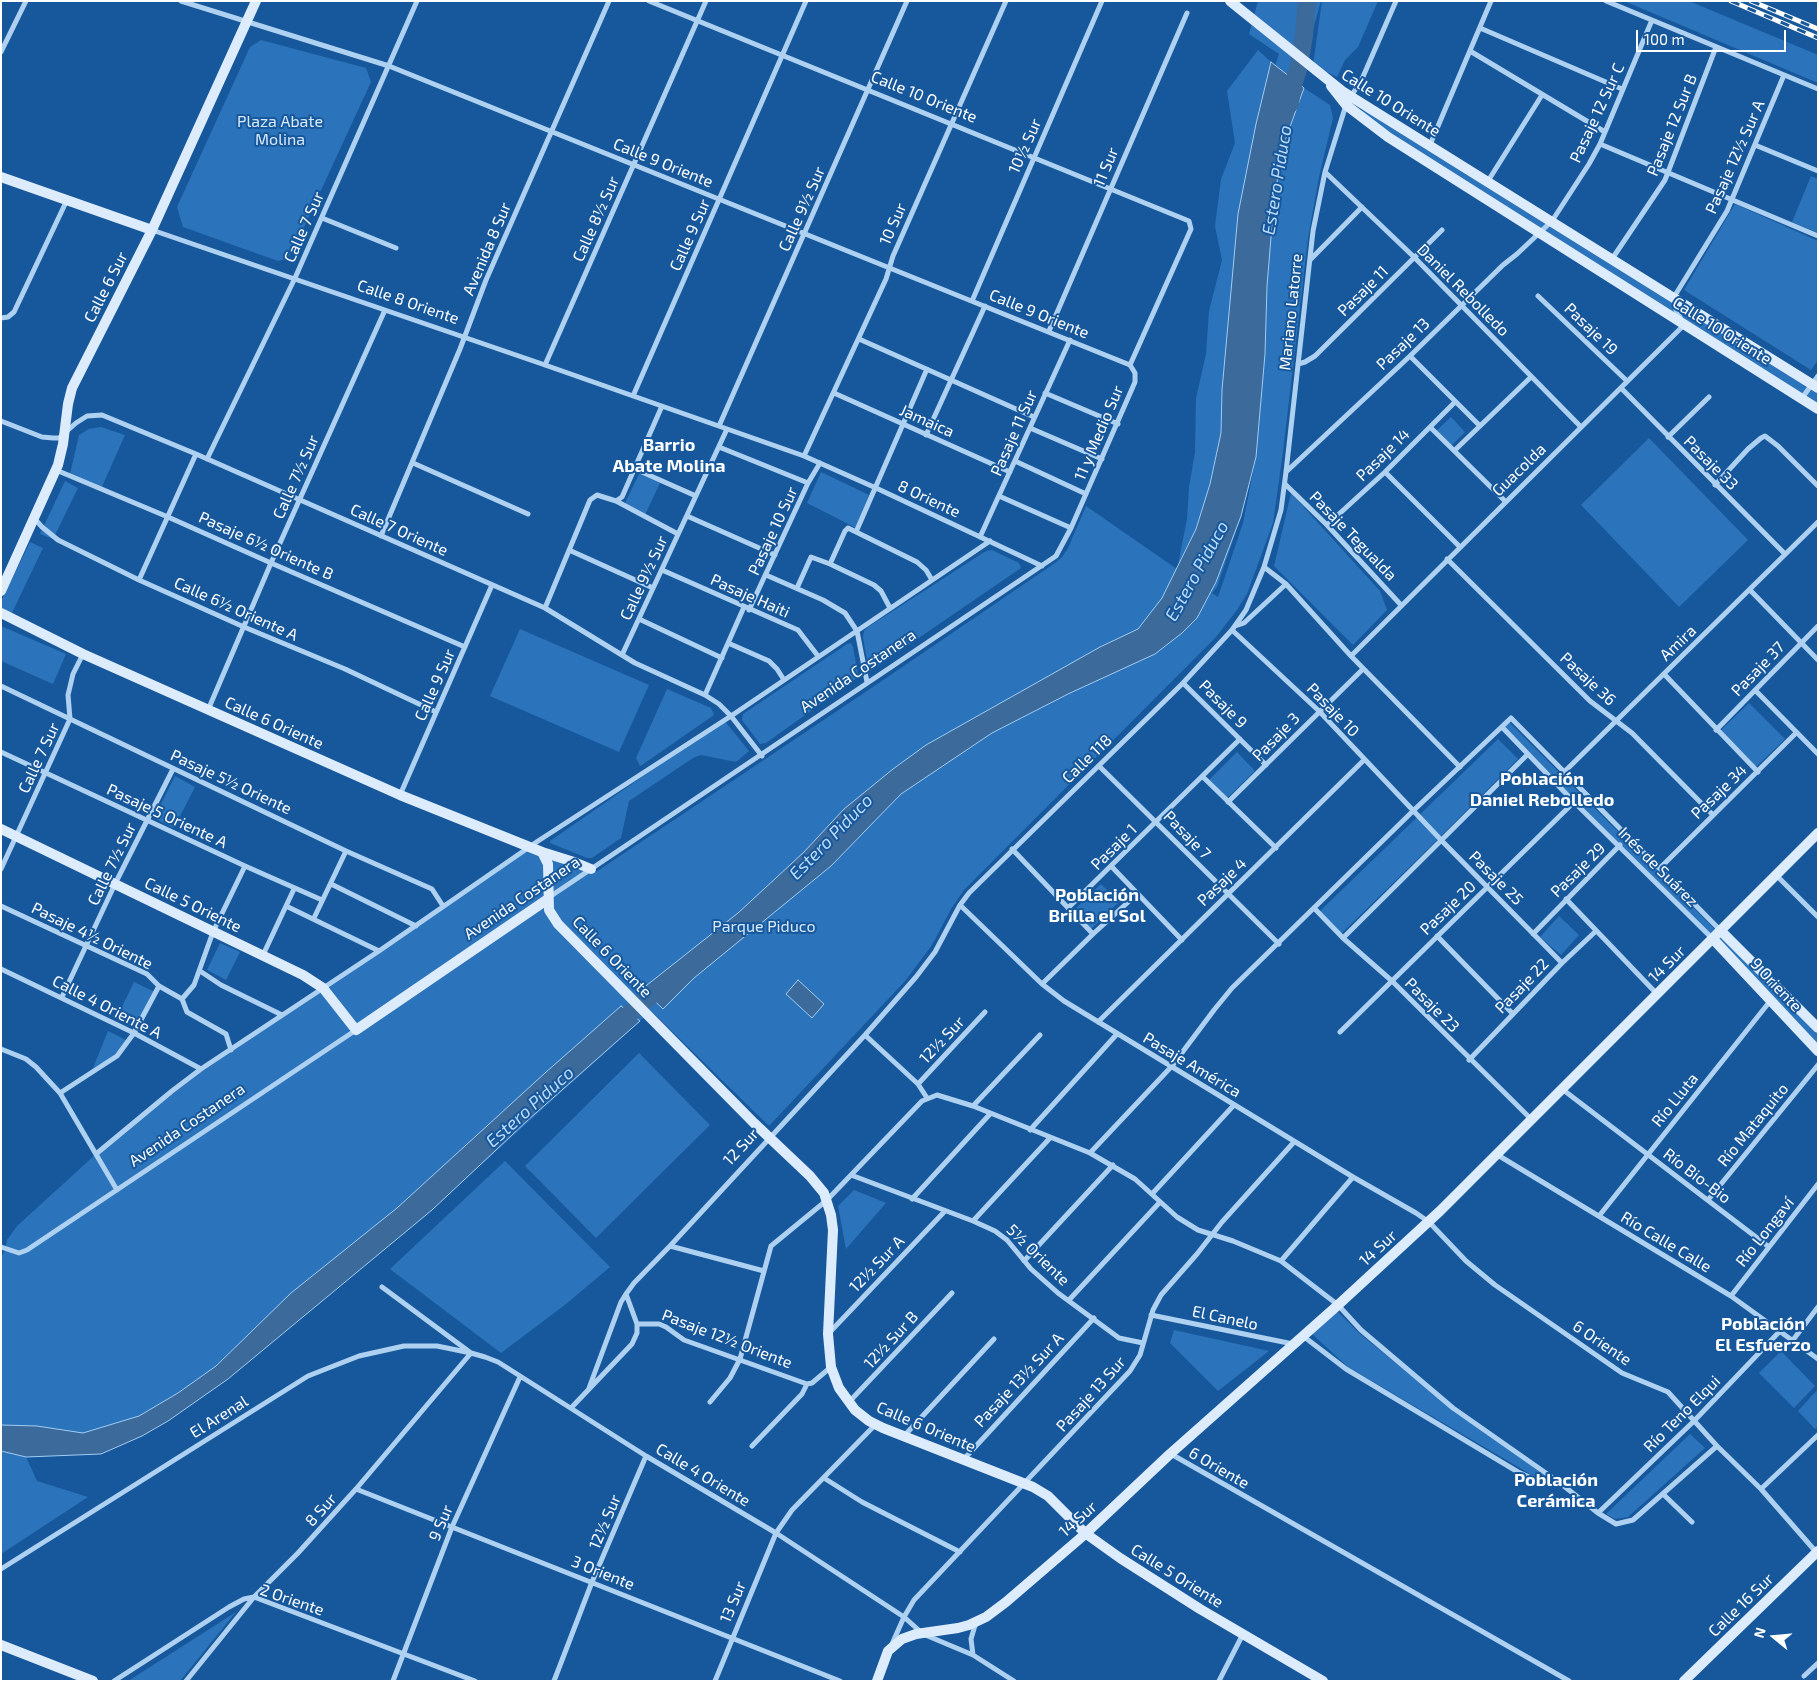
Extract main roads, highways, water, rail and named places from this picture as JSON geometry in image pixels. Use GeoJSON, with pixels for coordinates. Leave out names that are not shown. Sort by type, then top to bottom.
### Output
{"type":"FeatureCollection","features":[{"type":"Feature","properties":{"kind":"main road","name":"Calle 6 Sur"},"geometry":{"type":"LineString","coordinates":[[1,591],[56,470],[61,455],[72,388],[152,230],[256,1]]}},
{"type":"Feature","properties":{"kind":"main road","name":"Calle 10 Oriente"},"geometry":{"type":"LineString","coordinates":[[1230,1],[1326,79],[1388,137],[1818,409]]}},
{"type":"Feature","properties":{"kind":"main road","name":"Calle 10 Oriente"},"geometry":{"type":"LineString","coordinates":[[1349,101],[1430,145],[1612,259],[1816,383]]}},
{"type":"Feature","properties":{"kind":"main road","name":"Calle 8 Oriente"},"geometry":{"type":"LineString","coordinates":[[1,177],[152,230]]}},
{"type":"Feature","properties":{"kind":"main road","name":"Calle 6 Oriente"},"geometry":{"type":"LineString","coordinates":[[1,613],[83,654],[400,795],[542,852],[548,864],[549,910],[558,924],[816,1182],[827,1200],[832,1230],[828,1334],[831,1367],[839,1388],[848,1403],[864,1418],[875,1425],[1025,1483]]}},
{"type":"Feature","properties":{"kind":"main road","name":"Calle 5 Oriente"},"geometry":{"type":"LineString","coordinates":[[1,829],[303,975],[323,988],[356,1030]]}},
{"type":"Feature","properties":{"kind":"main road","name":"14 Sur"},"geometry":{"type":"LineString","coordinates":[[877,1681],[888,1651],[902,1639],[908,1636],[958,1628],[976,1622],[1006,1602],[1294,1345],[1428,1222],[1713,940],[1818,833]]}},
{"type":"Feature","properties":{"kind":"main road"},"geometry":{"type":"LineString","coordinates":[[542,852],[591,869]]}},
{"type":"Feature","properties":{"kind":"main road","name":"Avenida Costanera"},"geometry":{"type":"LineString","coordinates":[[356,1030],[548,899]]}},
{"type":"Feature","properties":{"kind":"main road","name":"9 Oriente"},"geometry":{"type":"LineString","coordinates":[[1722,931],[1818,1028]]}},
{"type":"Feature","properties":{"kind":"main road","name":"9 Oriente"},"geometry":{"type":"LineString","coordinates":[[1713,940],[1818,1051]]}},
{"type":"Feature","properties":{"kind":"main road","name":"Calle 5 Oriente"},"geometry":{"type":"LineString","coordinates":[[1025,1483],[1048,1496],[1085,1533],[1139,1571],[1323,1681]]}},
{"type":"Feature","properties":{"kind":"main road","name":"Calle 16 Sur"},"geometry":{"type":"LineString","coordinates":[[1684,1681],[1817,1552]]}},
{"type":"Feature","properties":{"kind":"main road"},"geometry":{"type":"LineString","coordinates":[[1,1645],[93,1681]]}},
{"type":"Feature","properties":{"kind":"water"},"geometry":{"type":"Polygon","coordinates":[[[1271,62],[1304,88],[1281,152],[1273,213],[1267,286],[1265,354],[1256,457],[1241,516],[1216,582],[1197,618],[1182,633],[1155,654],[1068,694],[992,733],[901,794],[831,866],[694,978],[663,1009],[642,989],[738,913],[804,852],[844,809],[926,745],[1100,647],[1138,629],[1162,598],[1196,529],[1210,484],[1221,433],[1222,390],[1238,214],[1256,124],[1271,62]]]}},
{"type":"Feature","properties":{"kind":"water"},"geometry":{"type":"Polygon","coordinates":[[[798,980],[824,1004],[812,1018],[786,994],[798,980]]]}},
{"type":"Feature","properties":{"kind":"water"},"geometry":{"type":"Polygon","coordinates":[[[621,1006],[640,1021],[528,1120],[432,1210],[228,1379],[168,1421],[142,1436],[101,1454],[26,1457],[1,1451],[1,1425],[37,1426],[83,1433],[139,1416],[178,1393],[216,1366],[291,1293],[397,1208],[621,1006]]]}},
{"type":"Feature","properties":{"kind":"waterway","name":"Estero Piduco"},"geometry":{"type":"LineString","coordinates":[[1290,104],[1292,88],[1299,66],[1307,1]]}},
{"type":"Feature","properties":{"kind":"waterway","name":"Estero Piduco"},"geometry":{"type":"LineString","coordinates":[[613,1028],[668,981]]}},
{"type":"Feature","properties":{"kind":"railway"},"geometry":{"type":"LineString","coordinates":[[1731,1],[1818,38]]}},
{"type":"Feature","properties":{"kind":"railway"},"geometry":{"type":"LineString","coordinates":[[1751,1],[1818,29]]}},
{"type":"Feature","properties":{"kind":"district","name":"Barrio Abate Molina"},"geometry":{"type":"Point","coordinates":[669,455]}},
{"type":"Feature","properties":{"kind":"district","name":"Población Daniel Rebolledo"},"geometry":{"type":"Point","coordinates":[1542,790]}},
{"type":"Feature","properties":{"kind":"district","name":"Población Brilla el Sol"},"geometry":{"type":"Point","coordinates":[1097,905]}},
{"type":"Feature","properties":{"kind":"district","name":"Población El Esfuerzo"},"geometry":{"type":"Point","coordinates":[1763,1334]}},
{"type":"Feature","properties":{"kind":"district","name":"Población Cerámica"},"geometry":{"type":"Point","coordinates":[1556,1490]}},
{"type":"Feature","properties":{"kind":"park label","name":"Plaza Abate Molina"},"geometry":{"type":"Point","coordinates":[280,131]}},
{"type":"Feature","properties":{"kind":"park label","name":"Parque Piduco"},"geometry":{"type":"Point","coordinates":[764,927]}}]}
